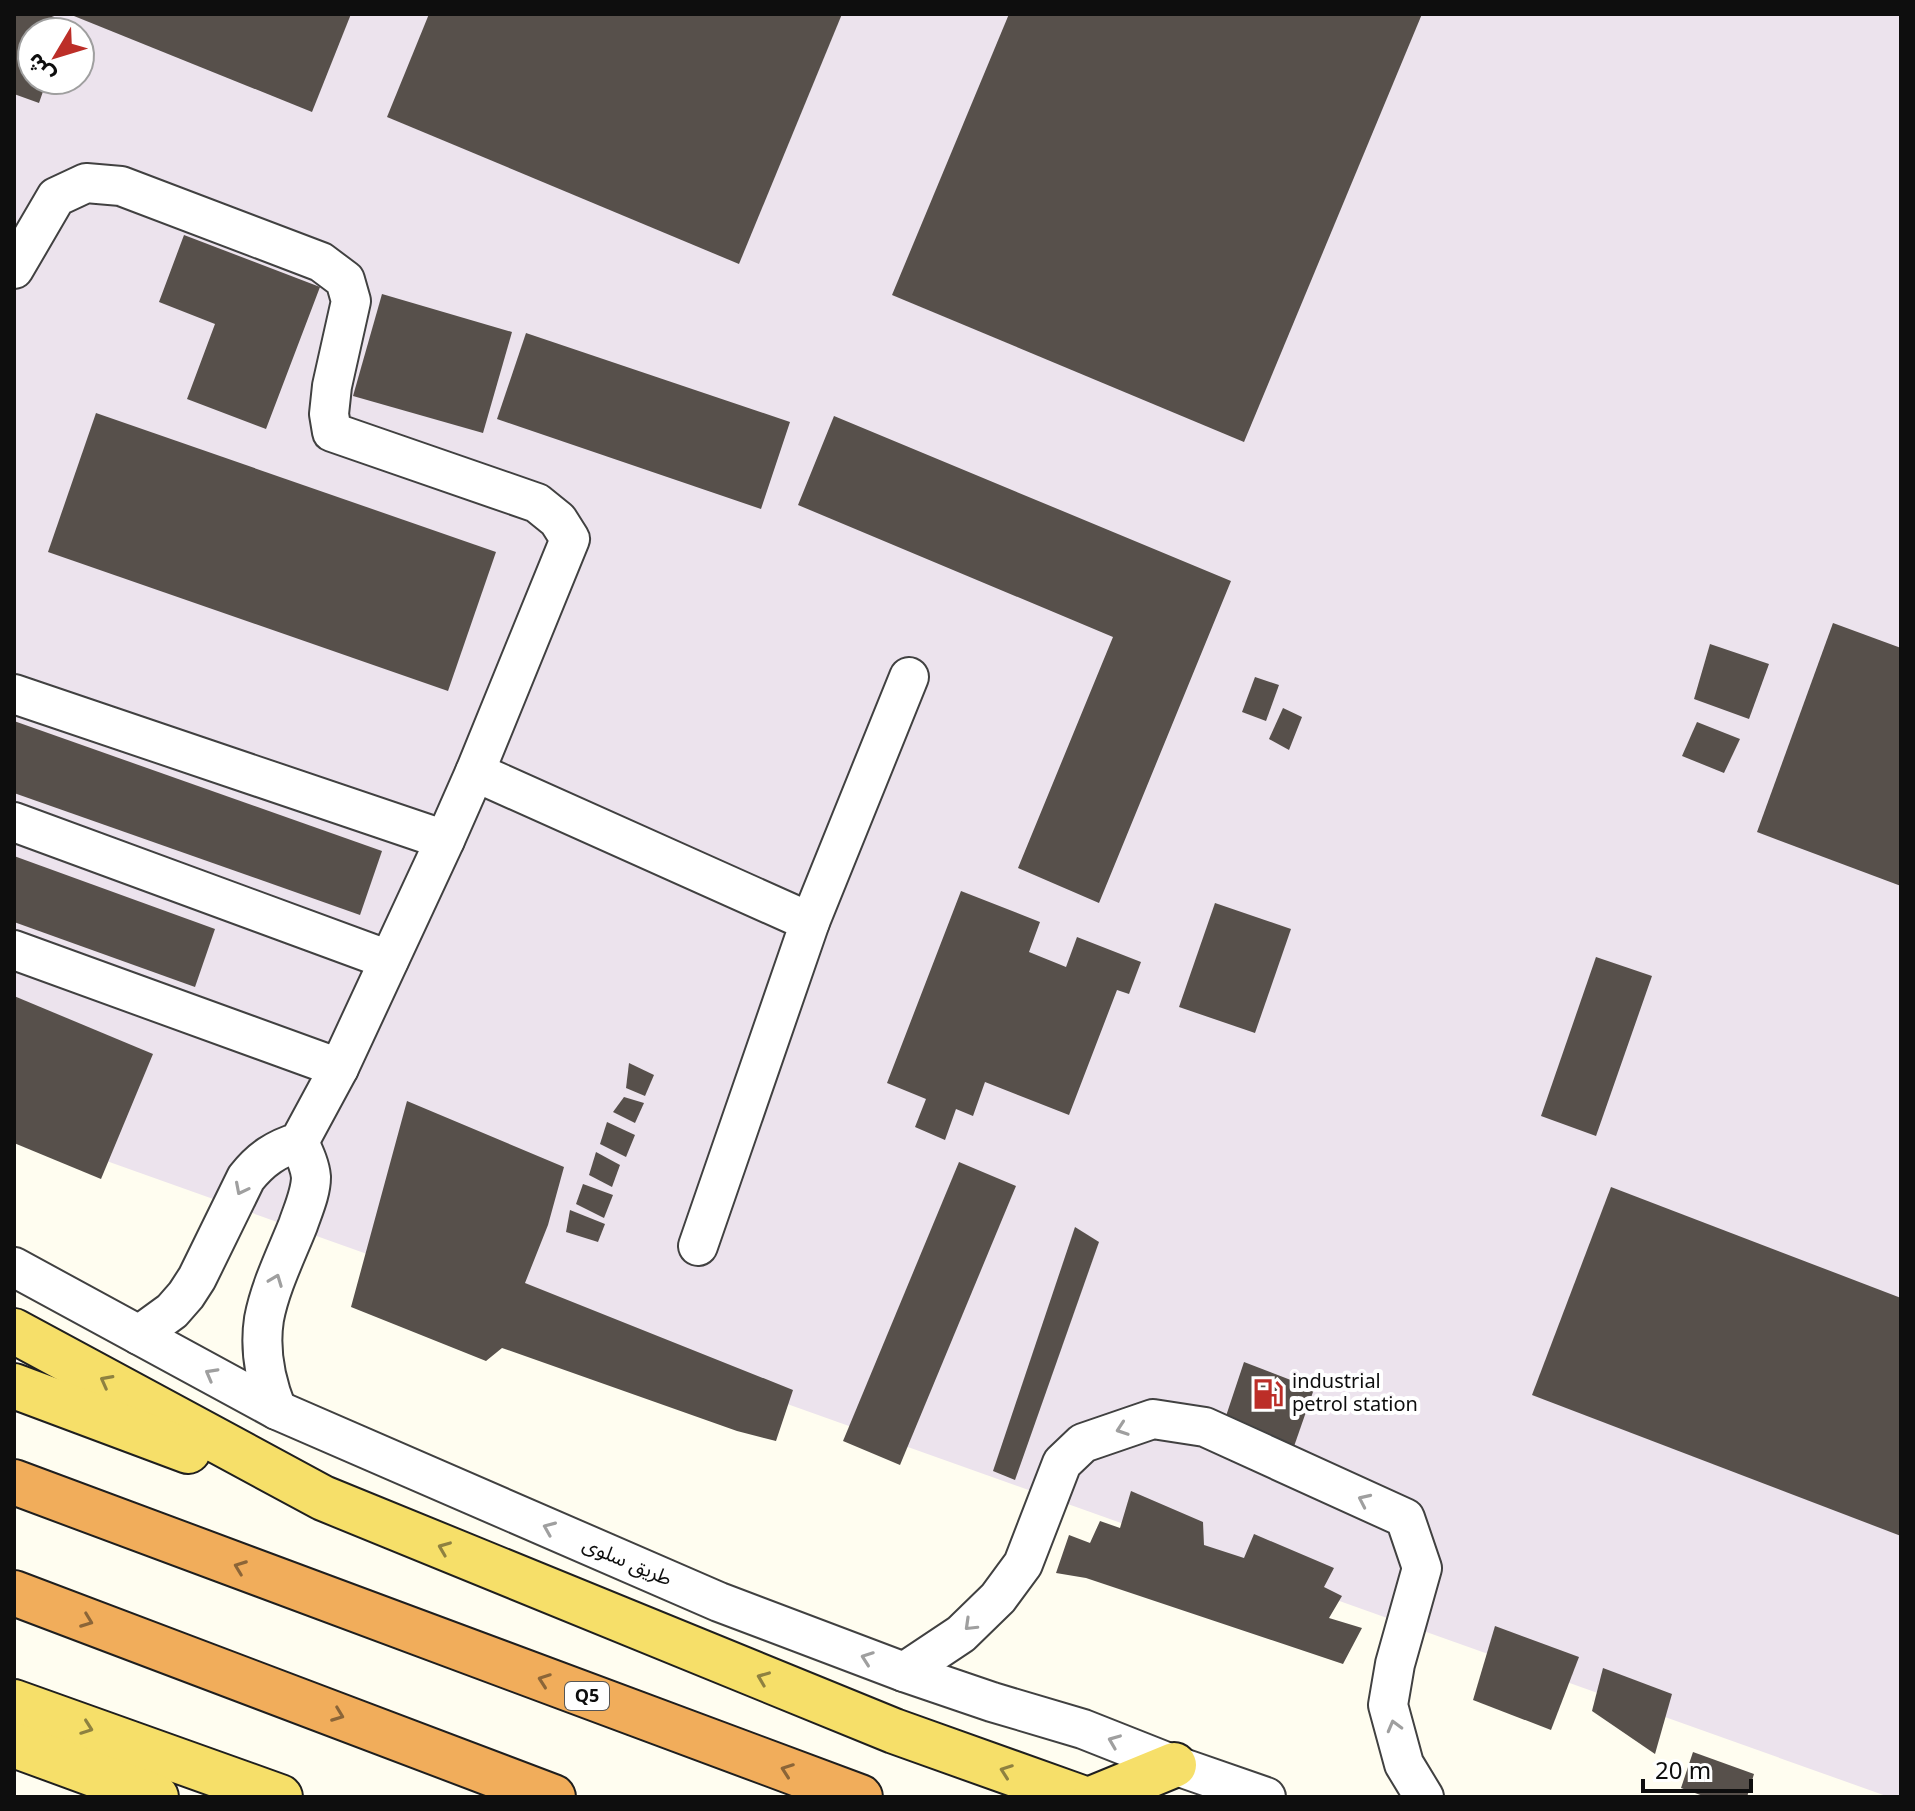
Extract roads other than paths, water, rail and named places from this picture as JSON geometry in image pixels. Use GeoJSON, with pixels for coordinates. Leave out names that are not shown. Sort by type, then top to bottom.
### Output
{"type":"FeatureCollection","features":[{"type":"Feature","properties":{"kind":"highway","name":"Q5"},"geometry":{"type":"LineString","coordinates":[[14,1482],[860,1797]]}},
{"type":"Feature","properties":{"kind":"highway"},"geometry":{"type":"LineString","coordinates":[[14,1593],[553,1797]]}},
{"type":"Feature","properties":{"kind":"main road"},"geometry":{"type":"LineString","coordinates":[[14,1331],[323,1498]]}},
{"type":"Feature","properties":{"kind":"main road"},"geometry":{"type":"LineString","coordinates":[[14,1386],[323,1498],[894,1731],[1079,1797]]}},
{"type":"Feature","properties":{"kind":"main road"},"geometry":{"type":"LineString","coordinates":[[14,1702],[280,1797]]}},
{"type":"Feature","properties":{"kind":"main road"},"geometry":{"type":"LineString","coordinates":[[14,1745],[156,1797]]}},
{"type":"Feature","properties":{"kind":"main road"},"geometry":{"type":"LineString","coordinates":[[1096,1797],[1174,1765]]}},
{"type":"Feature","properties":{"kind":"street"},"geometry":{"type":"LineString","coordinates":[[14,269],[56,197],[86,183],[121,186],[321,262],[345,280],[351,301],[332,386],[329,414],[332,432],[537,503],[558,520],[570,539],[445,840],[339,1068],[299,1142],[269,1154],[256,1165],[246,1178],[186,1295],[164,1318],[139,1335]]}},
{"type":"Feature","properties":{"kind":"street"},"geometry":{"type":"LineString","coordinates":[[698,1246],[810,922],[909,677]]}},
{"type":"Feature","properties":{"kind":"street"},"geometry":{"type":"LineString","coordinates":[[14,694],[445,840]]}},
{"type":"Feature","properties":{"kind":"street"},"geometry":{"type":"LineString","coordinates":[[475,772],[810,922]]}},
{"type":"Feature","properties":{"kind":"street"},"geometry":{"type":"LineString","coordinates":[[14,822],[389,960]]}},
{"type":"Feature","properties":{"kind":"street"},"geometry":{"type":"LineString","coordinates":[[14,950],[339,1068]]}},
{"type":"Feature","properties":{"kind":"street"},"geometry":{"type":"LineString","coordinates":[[277,1410],[263,1366],[263,1332],[269,1298],[308,1195],[311,1177],[299,1142]]}},
{"type":"Feature","properties":{"kind":"street","name":"طريق سلوى"},"geometry":{"type":"LineString","coordinates":[[14,1267],[277,1410],[719,1602],[904,1672],[1083,1729],[1266,1797]]}},
{"type":"Feature","properties":{"kind":"street"},"geometry":{"type":"LineString","coordinates":[[904,1672],[961,1634],[998,1598],[1023,1564],[1062,1463],[1083,1443],[1153,1419],[1205,1427],[1405,1518],[1422,1568],[1395,1664],[1388,1705],[1404,1764],[1424,1797]]}},
{"type":"Feature","properties":{"kind":"place","name":"industrial petrol station"},"geometry":{"type":"Point","coordinates":[1268,1394]}}]}
